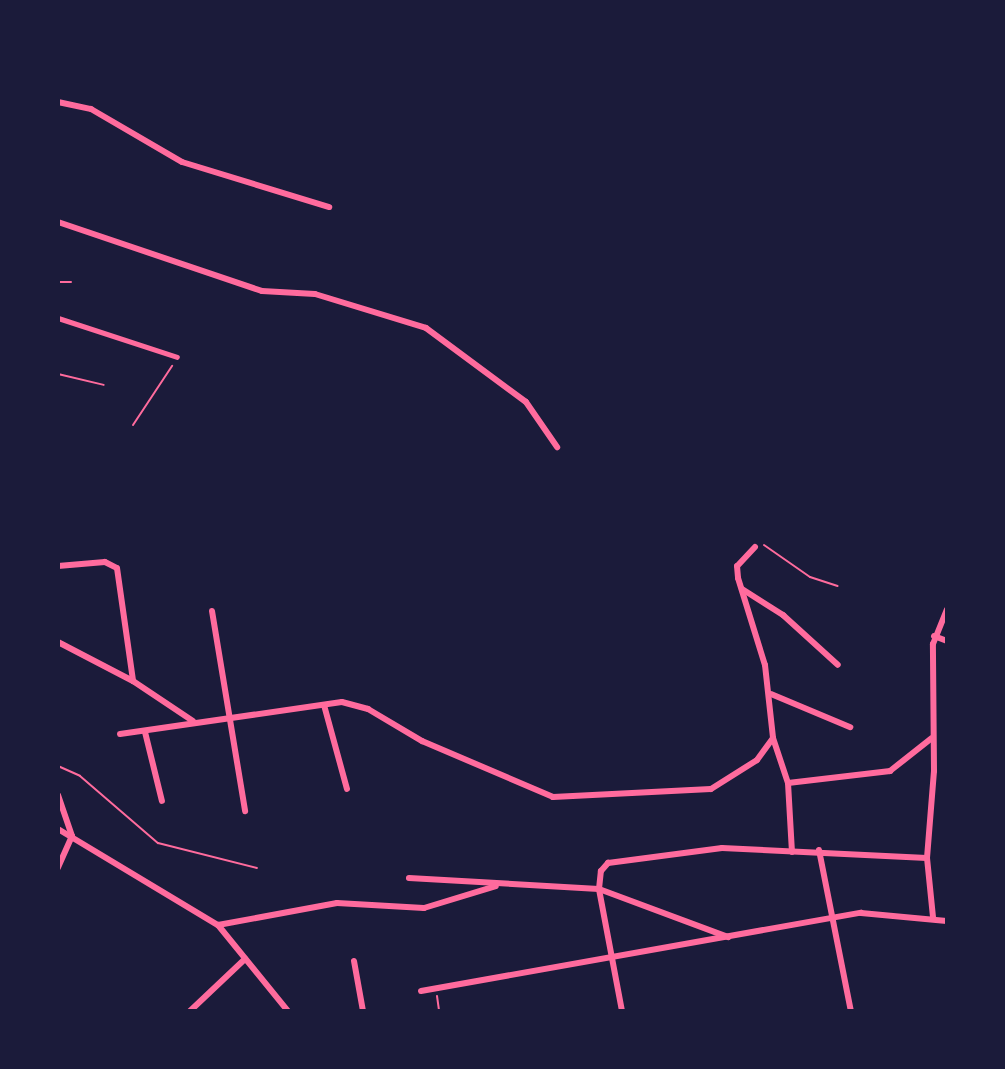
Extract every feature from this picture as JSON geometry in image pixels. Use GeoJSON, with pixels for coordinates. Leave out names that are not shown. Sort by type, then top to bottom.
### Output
{"type":"FeatureCollection","features":[{"type":"Feature","properties":{"kind":"street"},"geometry":{"type":"LineString","coordinates":[[58,102],[91,109],[182,162],[329,207]]}},
{"type":"Feature","properties":{"kind":"street"},"geometry":{"type":"LineString","coordinates":[[58,222],[262,291],[315,294],[426,328],[526,402],[557,447]]}},
{"type":"Feature","properties":{"kind":"street"},"geometry":{"type":"LineString","coordinates":[[58,318],[177,357]]}},
{"type":"Feature","properties":{"kind":"street"},"geometry":{"type":"LineString","coordinates":[[755,547],[737,566],[771,694],[773,738],[788,783],[792,852]]}},
{"type":"Feature","properties":{"kind":"street"},"geometry":{"type":"LineString","coordinates":[[58,566],[105,562],[117,568],[133,681]]}},
{"type":"Feature","properties":{"kind":"street"},"geometry":{"type":"LineString","coordinates":[[742,589],[783,615],[838,665]]}},
{"type":"Feature","properties":{"kind":"street"},"geometry":{"type":"LineString","coordinates":[[933,917],[927,858],[934,636],[947,610]]}},
{"type":"Feature","properties":{"kind":"street"},"geometry":{"type":"LineString","coordinates":[[212,611],[233,719],[245,811]]}},
{"type":"Feature","properties":{"kind":"street"},"geometry":{"type":"LineString","coordinates":[[934,636],[947,641]]}},
{"type":"Feature","properties":{"kind":"street"},"geometry":{"type":"LineString","coordinates":[[58,642],[133,681],[193,721]]}},
{"type":"Feature","properties":{"kind":"street"},"geometry":{"type":"LineString","coordinates":[[771,694],[850,727]]}},
{"type":"Feature","properties":{"kind":"street"},"geometry":{"type":"LineString","coordinates":[[120,734],[145,732],[193,721],[233,719],[342,702],[368,709],[422,741],[553,797],[711,789],[757,760],[773,738]]}},
{"type":"Feature","properties":{"kind":"street"},"geometry":{"type":"LineString","coordinates":[[324,705],[347,789]]}},
{"type":"Feature","properties":{"kind":"street"},"geometry":{"type":"LineString","coordinates":[[145,732],[162,801]]}},
{"type":"Feature","properties":{"kind":"street"},"geometry":{"type":"LineString","coordinates":[[788,783],[890,771],[932,738]]}},
{"type":"Feature","properties":{"kind":"street"},"geometry":{"type":"LineString","coordinates":[[58,795],[72,836],[58,868]]}},
{"type":"Feature","properties":{"kind":"street"},"geometry":{"type":"LineString","coordinates":[[58,829],[218,925],[288,1011]]}},
{"type":"Feature","properties":{"kind":"street"},"geometry":{"type":"LineString","coordinates":[[622,1011],[599,889],[604,867],[625,857],[722,848],[792,852],[819,850],[927,858]]}},
{"type":"Feature","properties":{"kind":"street"},"geometry":{"type":"LineString","coordinates":[[819,850],[851,1011]]}},
{"type":"Feature","properties":{"kind":"street"},"geometry":{"type":"LineString","coordinates":[[409,878],[599,889],[730,938]]}},
{"type":"Feature","properties":{"kind":"street"},"geometry":{"type":"LineString","coordinates":[[218,925],[337,903],[424,908],[500,885]]}},
{"type":"Feature","properties":{"kind":"street"},"geometry":{"type":"LineString","coordinates":[[421,991],[730,938],[834,916],[876,912],[947,921]]}},
{"type":"Feature","properties":{"kind":"street"},"geometry":{"type":"LineString","coordinates":[[190,1011],[245,959]]}},
{"type":"Feature","properties":{"kind":"street"},"geometry":{"type":"LineString","coordinates":[[354,961],[363,1011]]}},
{"type":"Feature","properties":{"kind":"path"},"geometry":{"type":"LineString","coordinates":[[58,282],[71,282]]}},
{"type":"Feature","properties":{"kind":"path"},"geometry":{"type":"LineString","coordinates":[[133,425],[177,357]]}},
{"type":"Feature","properties":{"kind":"path"},"geometry":{"type":"LineString","coordinates":[[58,374],[104,385]]}},
{"type":"Feature","properties":{"kind":"path"},"geometry":{"type":"LineString","coordinates":[[755,547],[766,544],[810,577],[838,586]]}},
{"type":"Feature","properties":{"kind":"path"},"geometry":{"type":"LineString","coordinates":[[58,766],[80,776],[158,843],[257,868]]}},
{"type":"Feature","properties":{"kind":"path"},"geometry":{"type":"LineString","coordinates":[[436,988],[439,1011]]}}]}
